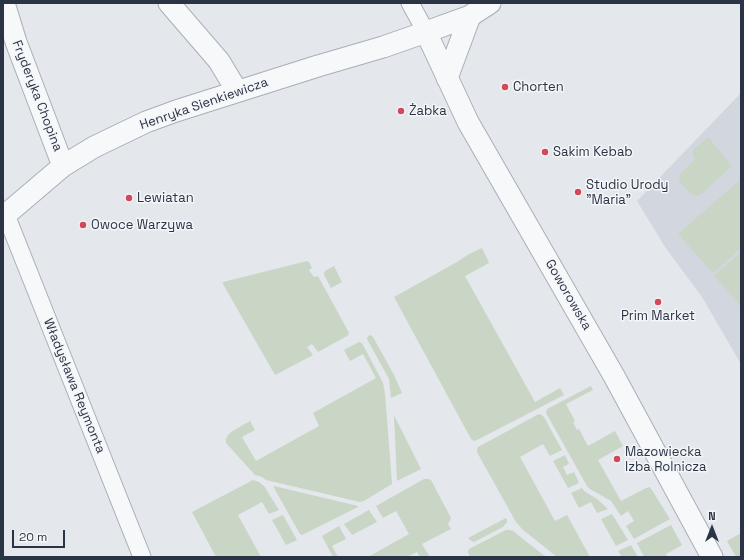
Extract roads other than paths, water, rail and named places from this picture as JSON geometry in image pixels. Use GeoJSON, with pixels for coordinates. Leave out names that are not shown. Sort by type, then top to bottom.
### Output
{"type":"FeatureCollection","features":[{"type":"Feature","properties":{"kind":"street","name":"Fryderyka Chopina"},"geometry":{"type":"LineString","coordinates":[[4,3],[16,42],[63,166]]}},
{"type":"Feature","properties":{"kind":"street"},"geometry":{"type":"LineString","coordinates":[[168,3],[220,61],[237,91]]}},
{"type":"Feature","properties":{"kind":"street"},"geometry":{"type":"LineString","coordinates":[[410,3],[426,32]]}},
{"type":"Feature","properties":{"kind":"street","name":"Henryka Sienkiewicza"},"geometry":{"type":"LineString","coordinates":[[4,216],[63,166],[94,147],[146,122],[237,91],[383,47],[470,16],[490,3]]}},
{"type":"Feature","properties":{"kind":"street"},"geometry":{"type":"LineString","coordinates":[[447,78],[470,16]]}},
{"type":"Feature","properties":{"kind":"street","name":"Goworowska"},"geometry":{"type":"LineString","coordinates":[[426,32],[468,122],[614,376],[712,557]]}},
{"type":"Feature","properties":{"kind":"street","name":"Władysława Reymonta"},"geometry":{"type":"LineString","coordinates":[[4,216],[142,557]]}},
{"type":"Feature","properties":{"kind":"place","name":"Chorten"},"geometry":{"type":"Point","coordinates":[505,87]}},
{"type":"Feature","properties":{"kind":"place","name":"Żabka"},"geometry":{"type":"Point","coordinates":[401,111]}},
{"type":"Feature","properties":{"kind":"place","name":"Sakim Kebab"},"geometry":{"type":"Point","coordinates":[545,152]}},
{"type":"Feature","properties":{"kind":"place","name":"Studio Urody \"Maria\""},"geometry":{"type":"Point","coordinates":[578,192]}},
{"type":"Feature","properties":{"kind":"place","name":"Lewiatan"},"geometry":{"type":"Point","coordinates":[129,198]}},
{"type":"Feature","properties":{"kind":"place","name":"Owoce Warzywa"},"geometry":{"type":"Point","coordinates":[83,225]}},
{"type":"Feature","properties":{"kind":"place","name":"Prim Market"},"geometry":{"type":"Point","coordinates":[658,302]}},
{"type":"Feature","properties":{"kind":"place","name":"Mazowiecka Izba Rolnicza"},"geometry":{"type":"Point","coordinates":[617,459]}}]}
